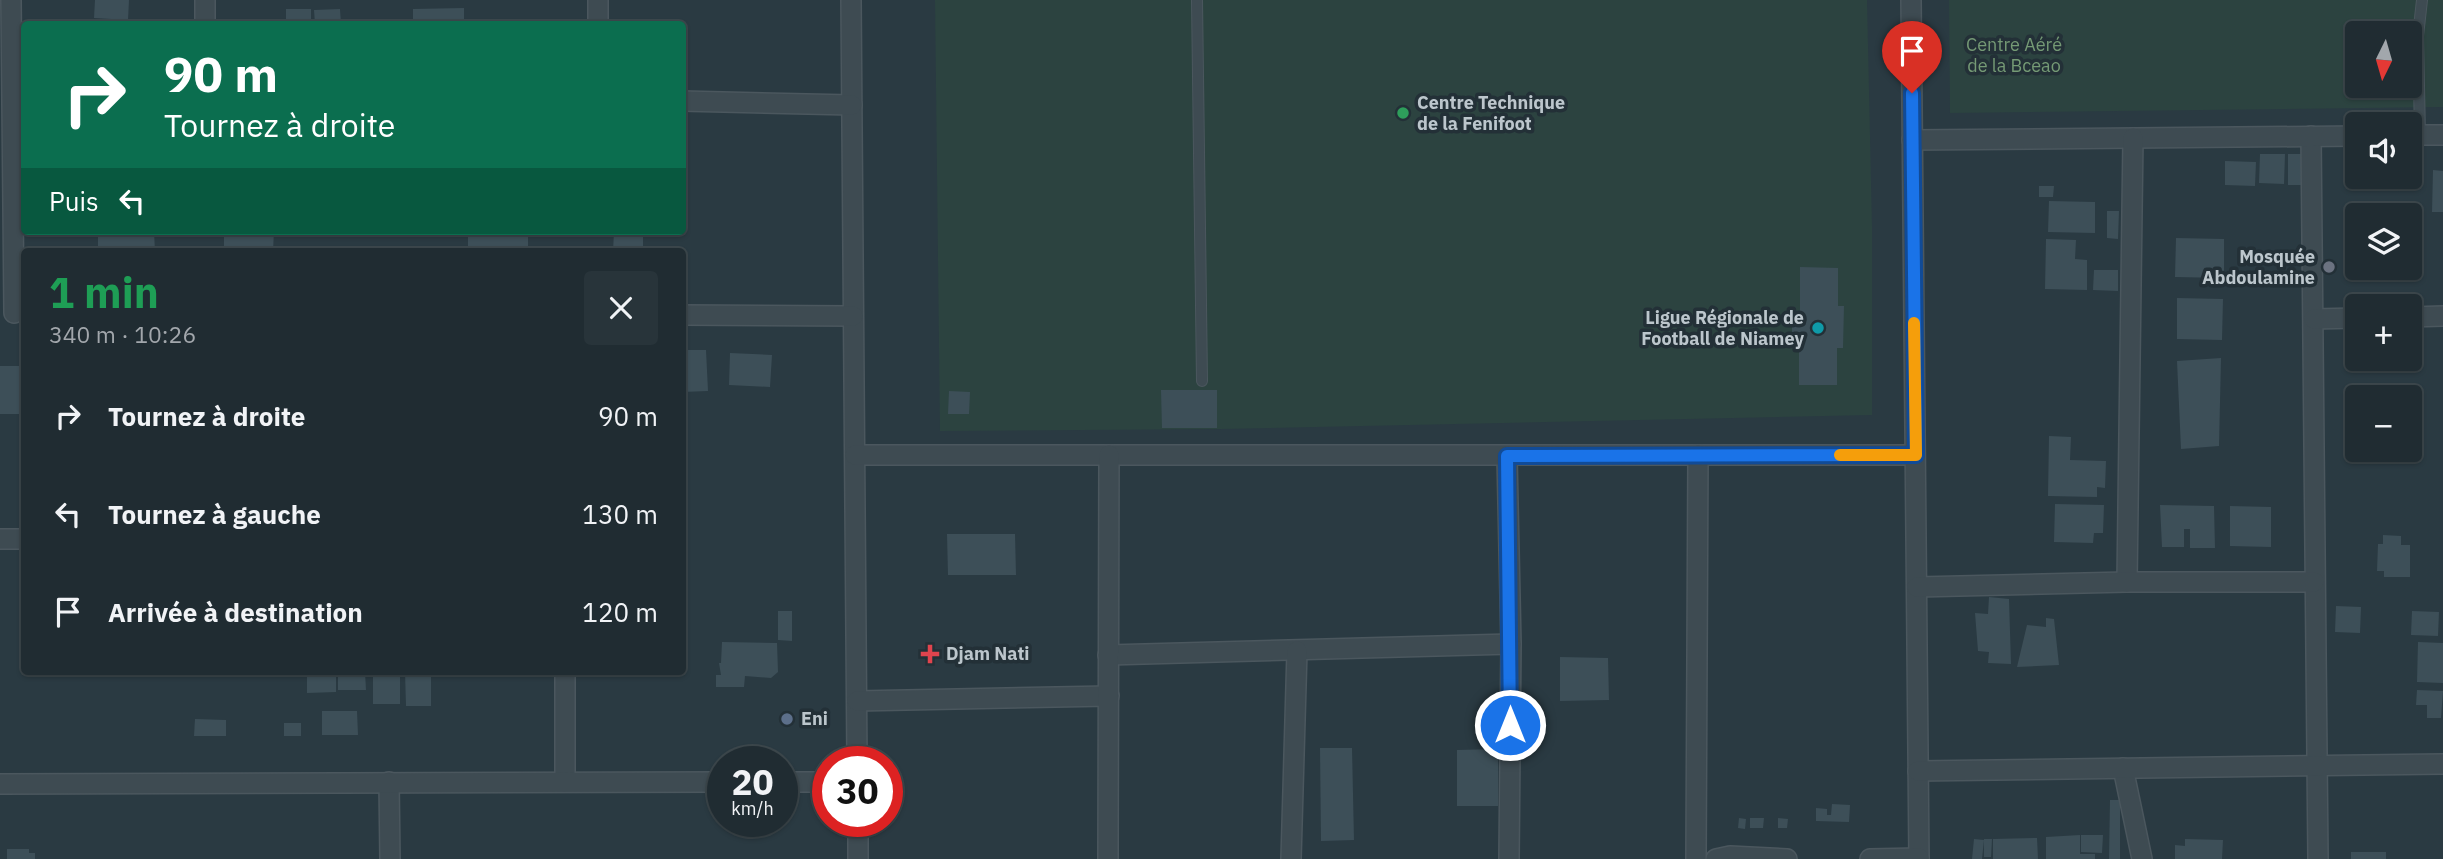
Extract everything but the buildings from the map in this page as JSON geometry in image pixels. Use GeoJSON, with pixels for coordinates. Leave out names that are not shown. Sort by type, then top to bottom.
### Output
{"type":"FeatureCollection","features":[{"type":"Feature","properties":{"kind":"street"},"geometry":{"type":"LineString","coordinates":[[11,0],[18,103],[13,313]]}},
{"type":"Feature","properties":{"kind":"street"},"geometry":{"type":"LineString","coordinates":[[205,0],[205,21]]}},
{"type":"Feature","properties":{"kind":"street"},"geometry":{"type":"LineString","coordinates":[[598,0],[598,21]]}},
{"type":"Feature","properties":{"kind":"street"},"geometry":{"type":"LineString","coordinates":[[851,0],[857,746]]}},
{"type":"Feature","properties":{"kind":"street"},"geometry":{"type":"LineString","coordinates":[[1870,859],[1919,858],[1911,0]]}},
{"type":"Feature","properties":{"kind":"street"},"geometry":{"type":"LineString","coordinates":[[686,101],[852,105]]}},
{"type":"Feature","properties":{"kind":"street"},"geometry":{"type":"LineString","coordinates":[[2422,135],[2443,135]]}},
{"type":"Feature","properties":{"kind":"street"},"geometry":{"type":"LineString","coordinates":[[2311,136],[2318,859]]}},
{"type":"Feature","properties":{"kind":"street"},"geometry":{"type":"LineString","coordinates":[[1912,140],[2345,136]]}},
{"type":"Feature","properties":{"kind":"street"},"geometry":{"type":"LineString","coordinates":[[2127,582],[2133,138]]}},
{"type":"Feature","properties":{"kind":"street"},"geometry":{"type":"LineString","coordinates":[[686,315],[853,316]]}},
{"type":"Feature","properties":{"kind":"street"},"geometry":{"type":"LineString","coordinates":[[2422,317],[2443,316]]}},
{"type":"Feature","properties":{"kind":"street"},"geometry":{"type":"LineString","coordinates":[[2314,319],[2345,318]]}},
{"type":"Feature","properties":{"kind":"street"},"geometry":{"type":"LineString","coordinates":[[855,455],[1916,455]]}},
{"type":"Feature","properties":{"kind":"street"},"geometry":{"type":"LineString","coordinates":[[1108,859],[1109,455]]}},
{"type":"Feature","properties":{"kind":"street"},"geometry":{"type":"LineString","coordinates":[[1696,859],[1698,455]]}},
{"type":"Feature","properties":{"kind":"street"},"geometry":{"type":"LineString","coordinates":[[1507,456],[1511,644],[1509,859]]}},
{"type":"Feature","properties":{"kind":"street"},"geometry":{"type":"LineString","coordinates":[[0,539],[21,539]]}},
{"type":"Feature","properties":{"kind":"street"},"geometry":{"type":"LineString","coordinates":[[1917,587],[2127,582],[2314,582]]}},
{"type":"Feature","properties":{"kind":"street"},"geometry":{"type":"LineString","coordinates":[[1108,655],[1511,644]]}},
{"type":"Feature","properties":{"kind":"street"},"geometry":{"type":"LineString","coordinates":[[1292,859],[1297,651]]}},
{"type":"Feature","properties":{"kind":"street"},"geometry":{"type":"LineString","coordinates":[[565,675],[565,782]]}},
{"type":"Feature","properties":{"kind":"street"},"geometry":{"type":"LineString","coordinates":[[857,701],[1109,696]]}},
{"type":"Feature","properties":{"kind":"street"},"geometry":{"type":"LineString","coordinates":[[1919,771],[2443,764]]}},
{"type":"Feature","properties":{"kind":"street"},"geometry":{"type":"LineString","coordinates":[[2123,768],[2142,859]]}},
{"type":"Feature","properties":{"kind":"street"},"geometry":{"type":"LineString","coordinates":[[389,782],[390,859]]}},
{"type":"Feature","properties":{"kind":"street"},"geometry":{"type":"LineString","coordinates":[[0,784],[707,782]]}},
{"type":"Feature","properties":{"kind":"street"},"geometry":{"type":"LineString","coordinates":[[858,837],[858,859]]}},
{"type":"Feature","properties":{"kind":"street"},"geometry":{"type":"LineString","coordinates":[[1716,859],[1730,856],[1787,859]]}},
{"type":"Feature","properties":{"kind":"lane"},"geometry":{"type":"LineString","coordinates":[[1197,0],[1202,381]]}},
{"type":"Feature","properties":{"kind":"lane"},"geometry":{"type":"LineString","coordinates":[[2416,112],[2422,0]]}},
{"type":"Feature","properties":{"kind":"green space","name":"Centre Technique de la Fenifoot"},"geometry":{"type":"Polygon","coordinates":[[[935,0],[1867,0],[1872,227],[1872,415],[1222,429],[940,431],[935,0]]]}},
{"type":"Feature","properties":{"kind":"green space","name":"Centre Aéré de la Bceao"},"geometry":{"type":"Polygon","coordinates":[[[1949,0],[2443,0],[2443,107],[1950,113],[1949,0]]]}},
{"type":"Feature","properties":{"kind":"slow traffic"},"geometry":{"type":"LineString","coordinates":[[1840,455],[1916,455],[1914,323]]}},
{"type":"Feature","properties":{"kind":"place","name":"Centre Technique de la Fenifoot"},"geometry":{"type":"Point","coordinates":[1403,113]}},
{"type":"Feature","properties":{"kind":"place","name":"Mosquée Abdoulamine"},"geometry":{"type":"Point","coordinates":[2329,267]}},
{"type":"Feature","properties":{"kind":"place","name":"Ligue Régionale de Football de Niamey"},"geometry":{"type":"Point","coordinates":[1818,328]}},
{"type":"Feature","properties":{"kind":"place","name":"Djam Nati"},"geometry":{"type":"Point","coordinates":[930,654]}},
{"type":"Feature","properties":{"kind":"place","name":"Eni"},"geometry":{"type":"Point","coordinates":[787,719]}},
{"type":"Feature","properties":{"kind":"route"},"geometry":{"type":"LineString","coordinates":[[1510,725],[1507,456],[1916,455],[1912,93]]}}]}
